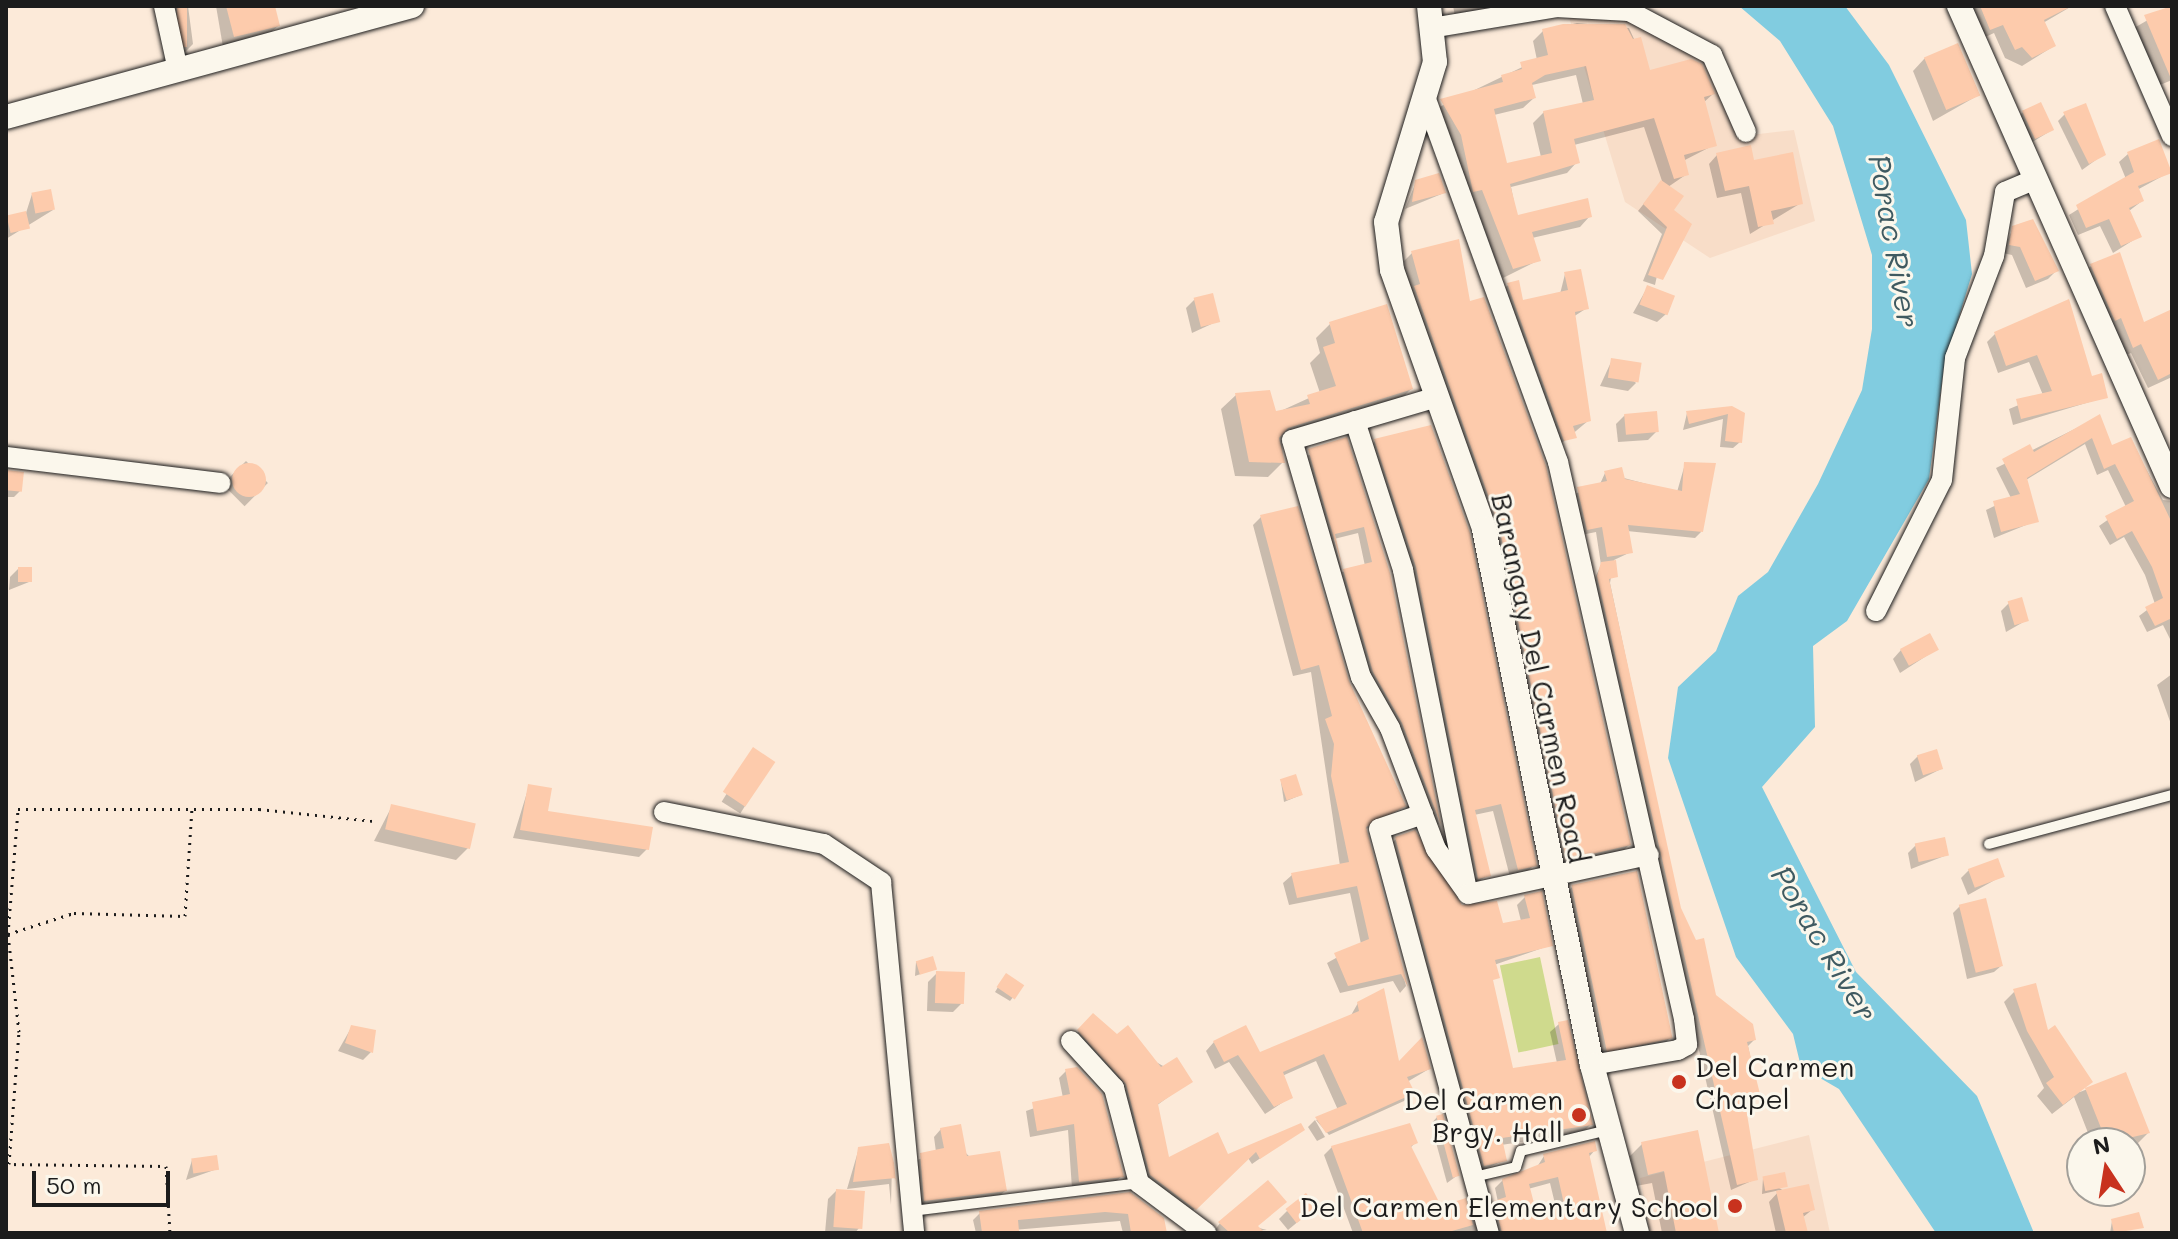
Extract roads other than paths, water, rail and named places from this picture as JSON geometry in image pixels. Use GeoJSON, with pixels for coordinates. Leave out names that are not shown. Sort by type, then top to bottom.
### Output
{"type":"FeatureCollection","features":[{"type":"Feature","properties":{"kind":"street"},"geometry":{"type":"LineString","coordinates":[[164,6],[178,70]]}},
{"type":"Feature","properties":{"kind":"street"},"geometry":{"type":"LineString","coordinates":[[6,117],[412,6]]}},
{"type":"Feature","properties":{"kind":"street"},"geometry":{"type":"LineString","coordinates":[[1959,6],[2170,478]]}},
{"type":"Feature","properties":{"kind":"street"},"geometry":{"type":"LineString","coordinates":[[2115,6],[2172,136]]}},
{"type":"Feature","properties":{"kind":"street"},"geometry":{"type":"LineString","coordinates":[[1433,17],[1556,7],[1629,11],[1712,55],[1746,132]]}},
{"type":"Feature","properties":{"kind":"street","name":"Barangay Del Carmen Road"},"geometry":{"type":"LineString","coordinates":[[1433,17],[1427,102],[1386,222],[1392,270],[1484,529],[1592,1065],[1614,1129],[1637,1233]]}},
{"type":"Feature","properties":{"kind":"street"},"geometry":{"type":"LineString","coordinates":[[1427,102],[1558,462],[1649,855],[1687,1045],[1592,1065]]}},
{"type":"Feature","properties":{"kind":"street"},"geometry":{"type":"LineString","coordinates":[[1876,611],[1942,480],[1955,358],[1994,256],[2005,192],[2036,179]]}},
{"type":"Feature","properties":{"kind":"street"},"geometry":{"type":"LineString","coordinates":[[1437,397],[1292,440],[1361,677],[1390,728],[1436,849],[1468,894]]}},
{"type":"Feature","properties":{"kind":"street"},"geometry":{"type":"LineString","coordinates":[[1355,421],[1403,570],[1468,894]]}},
{"type":"Feature","properties":{"kind":"street"},"geometry":{"type":"LineString","coordinates":[[6,457],[220,483]]}},
{"type":"Feature","properties":{"kind":"street"},"geometry":{"type":"LineString","coordinates":[[664,812],[824,844],[881,882],[914,1233]]}},
{"type":"Feature","properties":{"kind":"street"},"geometry":{"type":"LineString","coordinates":[[1423,814],[1379,829],[1489,1233]]}},
{"type":"Feature","properties":{"kind":"street"},"geometry":{"type":"LineString","coordinates":[[1468,894],[1649,855]]}},
{"type":"Feature","properties":{"kind":"street"},"geometry":{"type":"LineString","coordinates":[[1071,1041],[1114,1088],[1139,1183],[1206,1233]]}},
{"type":"Feature","properties":{"kind":"lane"},"geometry":{"type":"LineString","coordinates":[[1989,844],[2172,795]]}},
{"type":"Feature","properties":{"kind":"lane"},"geometry":{"type":"LineString","coordinates":[[1474,1177],[1516,1167],[1521,1151],[1614,1129]]}},
{"type":"Feature","properties":{"kind":"lane"},"geometry":{"type":"LineString","coordinates":[[912,1211],[1139,1183]]}},
{"type":"Feature","properties":{"kind":"water","name":"Porac River"},"geometry":{"type":"Polygon","coordinates":[[[1739,6],[1845,6],[1889,65],[1966,220],[1972,274],[1944,366],[1929,479],[1847,621],[1813,646],[1815,727],[1762,787],[1856,972],[1977,1096],[2034,1233],[1936,1233],[1839,1089],[1801,1067],[1793,1034],[1736,957],[1668,758],[1678,687],[1716,651],[1738,596],[1768,572],[1818,484],[1862,390],[1872,329],[1872,255],[1833,126],[1780,41],[1739,6]]]}},
{"type":"Feature","properties":{"kind":"place","name":"Del Carmen Chapel"},"geometry":{"type":"Point","coordinates":[1679,1082]}},
{"type":"Feature","properties":{"kind":"place","name":"Del Carmen Brgy. Hall"},"geometry":{"type":"Point","coordinates":[1579,1115]}},
{"type":"Feature","properties":{"kind":"place","name":"Del Carmen Elementary School"},"geometry":{"type":"Point","coordinates":[1735,1206]}}]}
